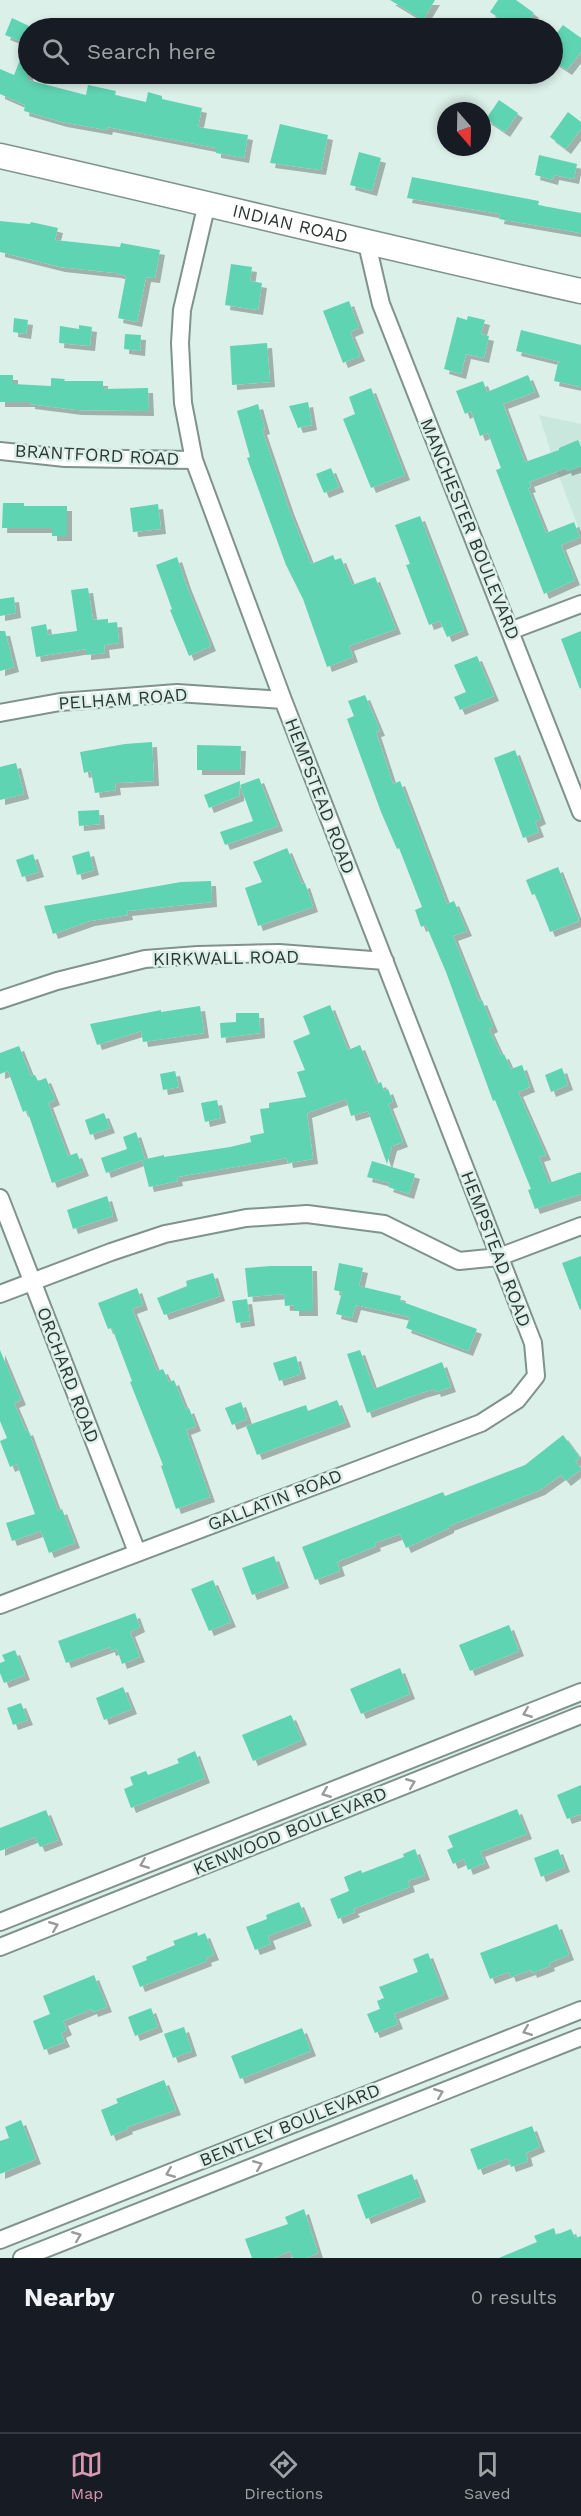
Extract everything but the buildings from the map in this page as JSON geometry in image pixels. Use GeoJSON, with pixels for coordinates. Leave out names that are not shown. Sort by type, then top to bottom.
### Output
{"type":"FeatureCollection","features":[{"type":"Feature","properties":{"kind":"street","name":"INDIAN ROAD"},"geometry":{"type":"LineString","coordinates":[[0,156],[207,203],[367,244],[581,291]]}},
{"type":"Feature","properties":{"kind":"street","name":"HEMPSTEAD ROAD"},"geometry":{"type":"LineString","coordinates":[[207,203],[182,310],[180,343],[183,403],[194,460],[283,700],[533,1343],[537,1376]]}},
{"type":"Feature","properties":{"kind":"street","name":"MANCHESTER BOULEVARD"},"geometry":{"type":"LineString","coordinates":[[367,244],[381,304],[581,812]]}},
{"type":"Feature","properties":{"kind":"street","name":"BRANTFORD ROAD"},"geometry":{"type":"LineString","coordinates":[[0,451],[65,458],[194,460]]}},
{"type":"Feature","properties":{"kind":"street"},"geometry":{"type":"LineString","coordinates":[[510,631],[581,604]]}},
{"type":"Feature","properties":{"kind":"street","name":"PELHAM ROAD"},"geometry":{"type":"LineString","coordinates":[[0,713],[60,702],[177,693],[283,700]]}},
{"type":"Feature","properties":{"kind":"street","name":"KIRKWALL ROAD"},"geometry":{"type":"LineString","coordinates":[[0,1000],[57,981],[145,959],[198,955],[279,954],[385,961]]}},
{"type":"Feature","properties":{"kind":"street","name":"ORCHARD ROAD"},"geometry":{"type":"LineString","coordinates":[[0,1198],[137,1552]]}},
{"type":"Feature","properties":{"kind":"street"},"geometry":{"type":"LineString","coordinates":[[0,1294],[165,1234],[246,1218],[307,1214],[384,1224],[459,1261],[499,1257],[581,1226]]}},
{"type":"Feature","properties":{"kind":"street","name":"GALLATIN ROAD"},"geometry":{"type":"LineString","coordinates":[[0,1605],[481,1423],[518,1400],[537,1376]]}},
{"type":"Feature","properties":{"kind":"street","name":"KENWOOD BOULEVARD"},"geometry":{"type":"LineString","coordinates":[[0,1922],[581,1692]]}},
{"type":"Feature","properties":{"kind":"street","name":"KENWOOD BOULEVARD"},"geometry":{"type":"LineString","coordinates":[[0,1947],[581,1715]]}},
{"type":"Feature","properties":{"kind":"street","name":"BENTLEY BOULEVARD"},"geometry":{"type":"LineString","coordinates":[[0,2240],[581,2010]]}},
{"type":"Feature","properties":{"kind":"street","name":"BENTLEY BOULEVARD"},"geometry":{"type":"LineString","coordinates":[[22,2258],[581,2037]]}},
{"type":"Feature","properties":{"kind":"shaded area"},"geometry":{"type":"Polygon","coordinates":[[[539,415],[581,424],[581,534],[558,474],[539,415]]]}}]}
